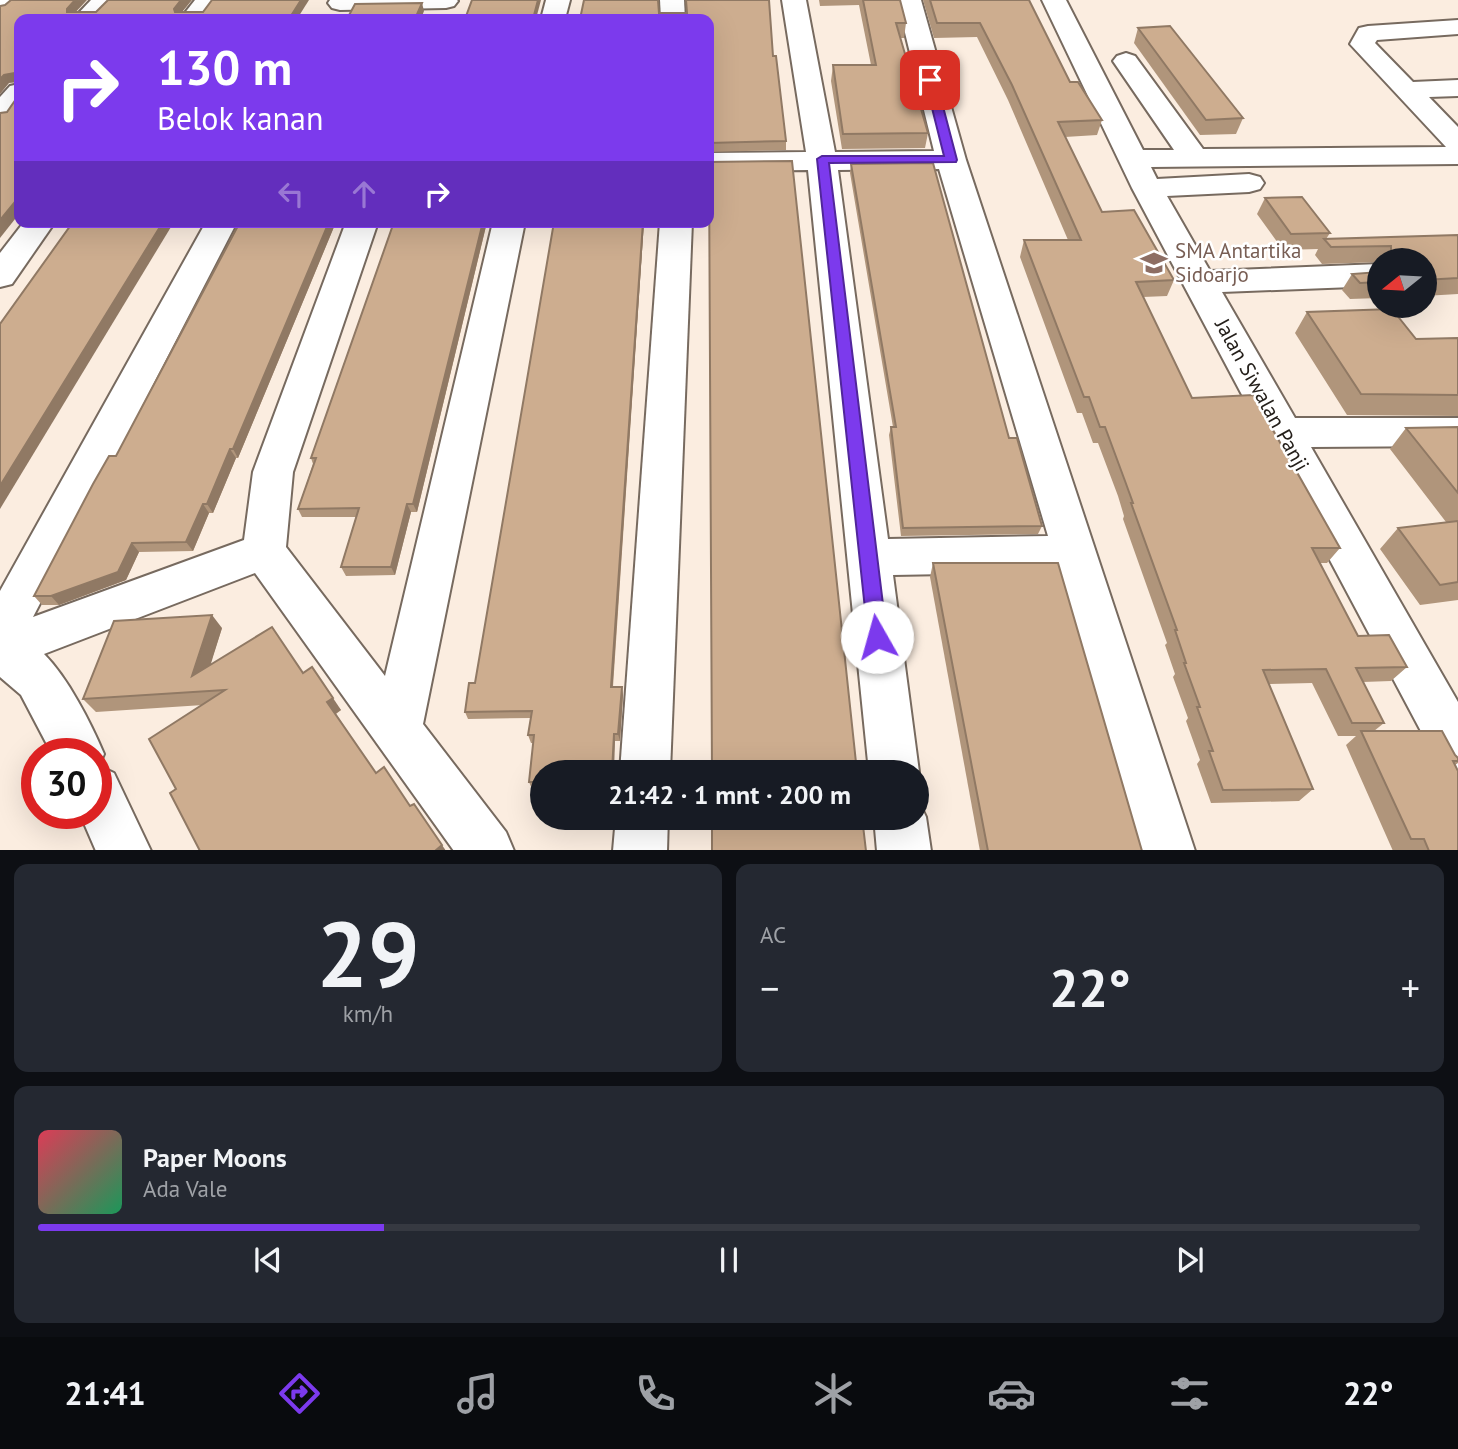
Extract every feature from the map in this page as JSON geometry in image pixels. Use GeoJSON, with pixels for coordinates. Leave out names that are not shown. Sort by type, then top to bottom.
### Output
{"type":"FeatureCollection","features":[{"type":"Feature","properties":{"kind":"street"},"geometry":{"type":"LineString","coordinates":[[0,7],[8,0]]}},
{"type":"Feature","properties":{"kind":"street"},"geometry":{"type":"LineString","coordinates":[[90,14],[105,0]]}},
{"type":"Feature","properties":{"kind":"street"},"geometry":{"type":"LineString","coordinates":[[337,8],[447,0]]}},
{"type":"Feature","properties":{"kind":"street"},"geometry":{"type":"LineString","coordinates":[[794,0],[822,159],[892,760]]}},
{"type":"Feature","properties":{"kind":"street"},"geometry":{"type":"LineString","coordinates":[[909,0],[951,160],[1168,850]]}},
{"type":"Feature","properties":{"kind":"street","name":"Jalan Siwalan Panji"},"geometry":{"type":"LineString","coordinates":[[1054,0],[1140,174],[1458,750]]}},
{"type":"Feature","properties":{"kind":"street"},"geometry":{"type":"LineString","coordinates":[[1458,27],[1368,33],[1362,44],[1458,143]]}},
{"type":"Feature","properties":{"kind":"street"},"geometry":{"type":"LineString","coordinates":[[1126,61],[1194,159]]}},
{"type":"Feature","properties":{"kind":"street"},"geometry":{"type":"LineString","coordinates":[[1408,90],[1458,88]]}},
{"type":"Feature","properties":{"kind":"street"},"geometry":{"type":"LineString","coordinates":[[0,113],[14,98]]}},
{"type":"Feature","properties":{"kind":"street"},"geometry":{"type":"LineString","coordinates":[[1140,174],[1272,170],[1458,155]]}},
{"type":"Feature","properties":{"kind":"street"},"geometry":{"type":"LineString","coordinates":[[1140,174],[1194,159],[1272,170],[1458,177]]}},
{"type":"Feature","properties":{"kind":"street"},"geometry":{"type":"LineString","coordinates":[[714,162],[951,160]]}},
{"type":"Feature","properties":{"kind":"street"},"geometry":{"type":"LineString","coordinates":[[0,276],[36,228]]}},
{"type":"Feature","properties":{"kind":"street"},"geometry":{"type":"LineString","coordinates":[[0,635],[219,228]]}},
{"type":"Feature","properties":{"kind":"street"},"geometry":{"type":"LineString","coordinates":[[360,228],[273,472],[264,551],[487,850]]}},
{"type":"Feature","properties":{"kind":"street"},"geometry":{"type":"LineString","coordinates":[[397,730],[508,228]]}},
{"type":"Feature","properties":{"kind":"street"},"geometry":{"type":"LineString","coordinates":[[646,760],[676,228]]}},
{"type":"Feature","properties":{"kind":"street"},"geometry":{"type":"LineString","coordinates":[[1199,282],[1367,275]]}},
{"type":"Feature","properties":{"kind":"street"},"geometry":{"type":"LineString","coordinates":[[1283,433],[1458,432]]}},
{"type":"Feature","properties":{"kind":"street"},"geometry":{"type":"LineString","coordinates":[[0,650],[264,551]]}},
{"type":"Feature","properties":{"kind":"street"},"geometry":{"type":"LineString","coordinates":[[867,557],[1076,554]]}},
{"type":"Feature","properties":{"kind":"street"},"geometry":{"type":"LineString","coordinates":[[0,656],[20,662],[38,680],[70,738]]}},
{"type":"Feature","properties":{"kind":"street"},"geometry":{"type":"LineString","coordinates":[[112,825],[124,850]]}},
{"type":"Feature","properties":{"kind":"street"},"geometry":{"type":"LineString","coordinates":[[640,850],[641,830]]}},
{"type":"Feature","properties":{"kind":"street"},"geometry":{"type":"LineString","coordinates":[[902,830],[904,850]]}},
{"type":"Feature","properties":{"kind":"building"},"geometry":{"type":"Polygon","coordinates":[[[11,0],[75,0],[67,12],[96,12],[108,0],[181,0],[174,9],[175,12],[203,12],[212,0],[301,0],[292,14],[14,14],[14,73],[4,75],[0,79],[0,6],[11,0]]]}},
{"type":"Feature","properties":{"kind":"building"},"geometry":{"type":"Polygon","coordinates":[[[472,0],[538,0],[534,14],[467,14],[472,0]]]}},
{"type":"Feature","properties":{"kind":"building"},"geometry":{"type":"Polygon","coordinates":[[[584,0],[658,0],[659,13],[687,13],[686,0],[769,0],[773,56],[776,56],[786,141],[714,143],[714,14],[581,14],[584,0]]]}},
{"type":"Feature","properties":{"kind":"building"},"geometry":{"type":"Polygon","coordinates":[[[863,0],[900,0],[906,23],[896,23],[928,133],[843,134],[833,65],[876,65],[863,0]]]}},
{"type":"Feature","properties":{"kind":"building"},"geometry":{"type":"Polygon","coordinates":[[[930,0],[1029,0],[1070,82],[1078,82],[1102,120],[1058,122],[1102,212],[1134,210],[1174,280],[1136,282],[1192,398],[1253,395],[1340,548],[1312,548],[1358,636],[1389,635],[1407,667],[1356,668],[1384,723],[1352,723],[1326,669],[1263,670],[1313,789],[1223,790],[1209,751],[1213,751],[1197,707],[1200,707],[1184,663],[1177,630],[1133,503],[1105,427],[1100,427],[1089,397],[1084,397],[1024,240],[1081,240],[1012,85],[980,23],[937,23],[930,0]]]}},
{"type":"Feature","properties":{"kind":"building"},"geometry":{"type":"Polygon","coordinates":[[[422,3],[417,14],[350,14],[355,4],[422,3]]]}},
{"type":"Feature","properties":{"kind":"building"},"geometry":{"type":"Polygon","coordinates":[[[1170,26],[1243,118],[1206,120],[1138,28],[1170,26]]]}},
{"type":"Feature","properties":{"kind":"building"},"geometry":{"type":"Polygon","coordinates":[[[14,102],[14,203],[0,220],[0,113],[7,112],[14,102]]]}},
{"type":"Feature","properties":{"kind":"building"},"geometry":{"type":"Polygon","coordinates":[[[792,161],[856,760],[712,760],[709,228],[714,228],[714,162],[792,161]]]}},
{"type":"Feature","properties":{"kind":"building"},"geometry":{"type":"Polygon","coordinates":[[[933,163],[1009,438],[1017,438],[1042,526],[903,528],[891,427],[896,427],[851,164],[933,163]]]}},
{"type":"Feature","properties":{"kind":"building"},"geometry":{"type":"Polygon","coordinates":[[[1302,197],[1330,233],[1291,234],[1265,198],[1302,197]]]}},
{"type":"Feature","properties":{"kind":"building"},"geometry":{"type":"Polygon","coordinates":[[[69,228],[159,228],[0,486],[0,324],[69,228]]]}},
{"type":"Feature","properties":{"kind":"building"},"geometry":{"type":"Polygon","coordinates":[[[237,228],[326,228],[233,449],[230,449],[207,504],[203,504],[186,542],[132,543],[118,572],[51,596],[34,596],[109,456],[116,456],[237,228]]]}},
{"type":"Feature","properties":{"kind":"building"},"geometry":{"type":"Polygon","coordinates":[[[392,228],[482,228],[413,504],[407,504],[391,567],[341,567],[359,508],[298,509],[316,458],[311,458],[392,228]]]}},
{"type":"Feature","properties":{"kind":"building"},"geometry":{"type":"Polygon","coordinates":[[[553,228],[643,228],[611,687],[622,687],[613,760],[531,760],[534,735],[528,735],[532,711],[465,712],[469,683],[475,683],[553,228]]]}},
{"type":"Feature","properties":{"kind":"building"},"geometry":{"type":"Polygon","coordinates":[[[1458,235],[1458,278],[1437,279],[1437,248],[1331,247],[1324,239],[1458,235]]]}},
{"type":"Feature","properties":{"kind":"building"},"geometry":{"type":"Polygon","coordinates":[[[1367,273],[1367,283],[1360,283],[1352,274],[1367,273]]]}},
{"type":"Feature","properties":{"kind":"building"},"geometry":{"type":"Polygon","coordinates":[[[1367,310],[1367,318],[1399,318],[1416,339],[1458,338],[1458,395],[1361,394],[1307,312],[1367,310]]]}},
{"type":"Feature","properties":{"kind":"building"},"geometry":{"type":"Polygon","coordinates":[[[1458,427],[1458,493],[1406,428],[1458,427]]]}},
{"type":"Feature","properties":{"kind":"building"},"geometry":{"type":"Polygon","coordinates":[[[1458,521],[1458,582],[1440,585],[1398,528],[1458,521]]]}},
{"type":"Feature","properties":{"kind":"building"},"geometry":{"type":"Polygon","coordinates":[[[933,563],[1058,563],[1142,850],[988,850],[933,563]]]}},
{"type":"Feature","properties":{"kind":"building"},"geometry":{"type":"Polygon","coordinates":[[[212,615],[192,676],[272,627],[303,673],[312,667],[333,698],[327,702],[376,773],[384,767],[410,806],[414,804],[442,845],[436,850],[199,850],[170,793],[176,789],[149,739],[225,690],[83,699],[114,621],[212,615]]]}},
{"type":"Feature","properties":{"kind":"building"},"geometry":{"type":"Polygon","coordinates":[[[1361,731],[1442,731],[1458,758],[1458,761],[1453,761],[1458,771],[1458,850],[1429,850],[1424,839],[1411,839],[1361,731]]]}},
{"type":"Feature","properties":{"kind":"building"},"geometry":{"type":"Polygon","coordinates":[[[712,830],[864,830],[866,850],[712,850],[712,830]]]}},
{"type":"Feature","properties":{"kind":"place","name":"SMA Antartika Sidoarjo"},"geometry":{"type":"Point","coordinates":[1154,263]}},
{"type":"Feature","properties":{"kind":"route"},"geometry":{"type":"LineString","coordinates":[[877,637],[822,159],[951,160],[930,80]]}}]}
